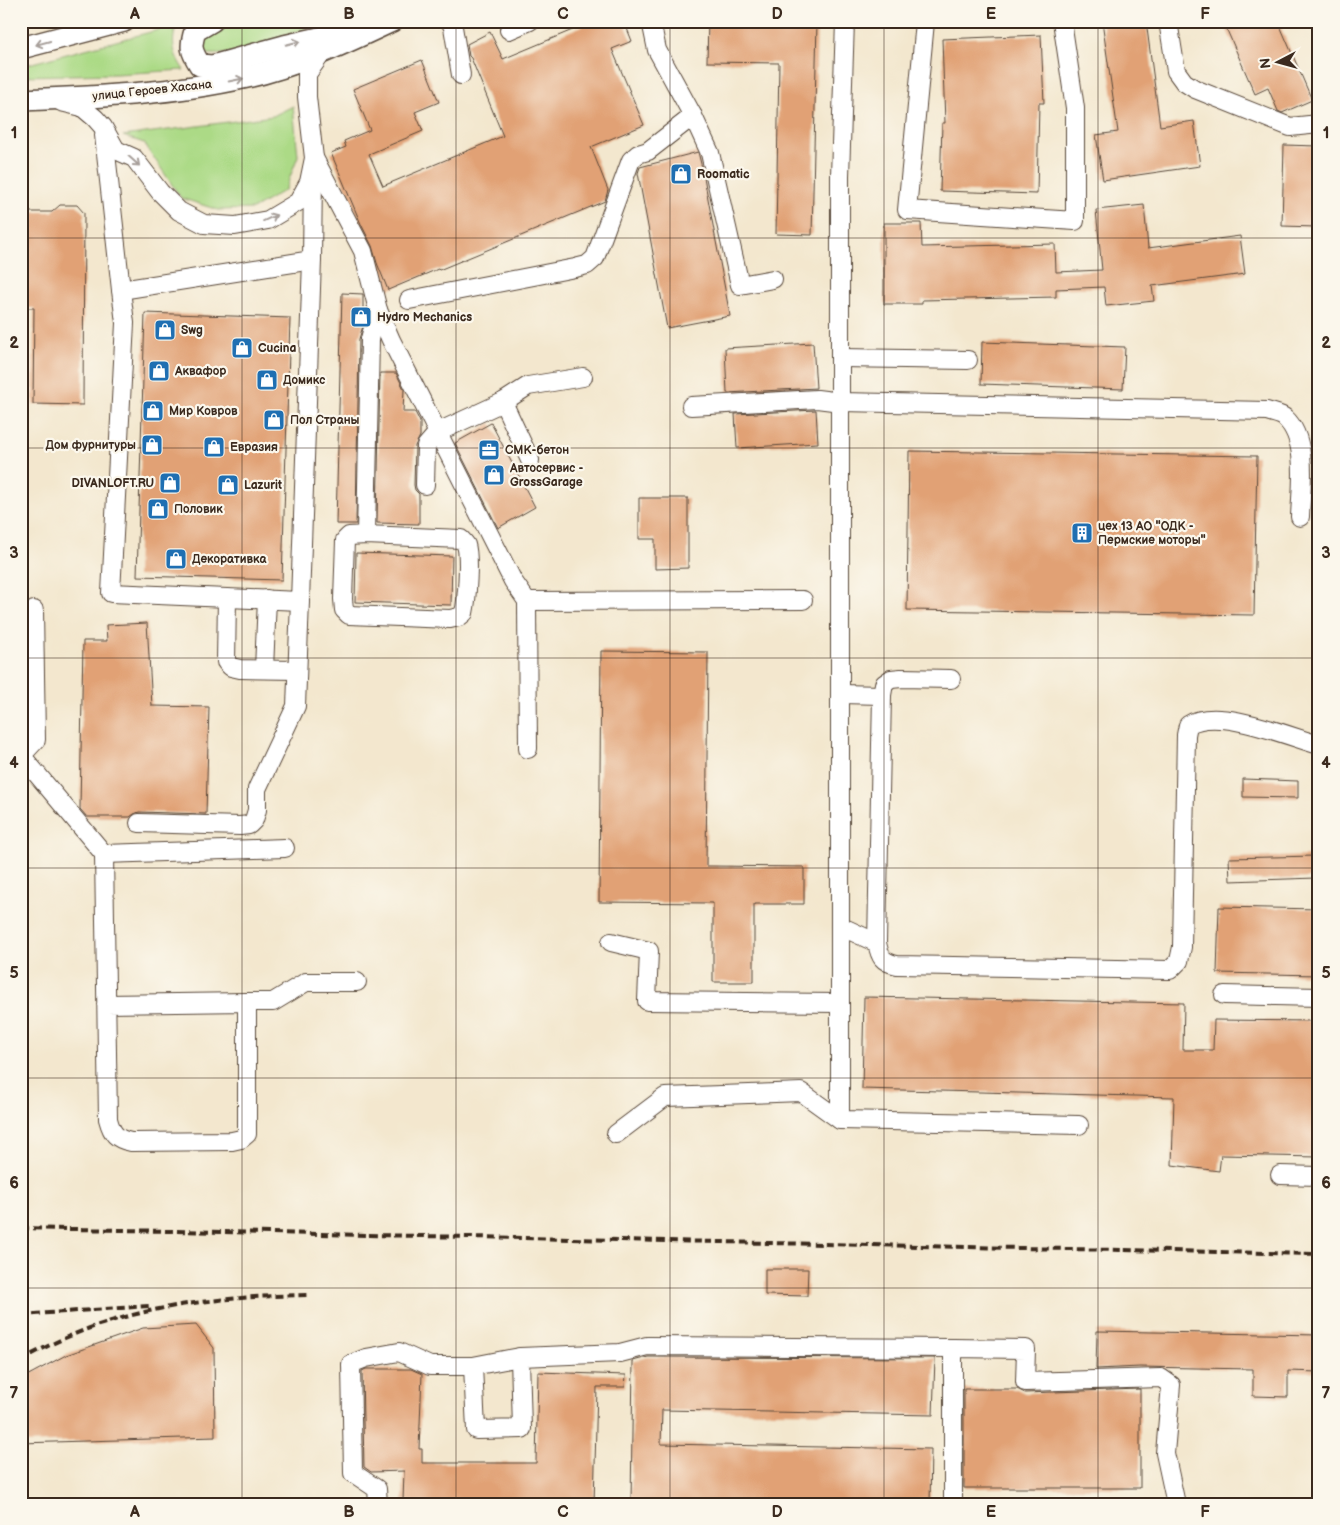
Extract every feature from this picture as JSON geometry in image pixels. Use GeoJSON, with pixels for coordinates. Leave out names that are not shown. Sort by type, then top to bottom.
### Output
{"type":"FeatureCollection","features":[{"type":"Feature","properties":{"kind":"main road"},"geometry":{"type":"LineString","coordinates":[[21,48],[98,25],[124,21]]}},
{"type":"Feature","properties":{"kind":"main road"},"geometry":{"type":"LineString","coordinates":[[212,21],[195,31],[190,44],[200,65],[212,66],[332,34],[387,24]]}},
{"type":"Feature","properties":{"kind":"main road","name":"улица Героев Хасана"},"geometry":{"type":"LineString","coordinates":[[21,100],[134,94],[193,88],[249,77],[322,53],[387,24]]}},
{"type":"Feature","properties":{"kind":"lane"},"geometry":{"type":"LineString","coordinates":[[450,21],[453,27],[461,75]]}},
{"type":"Feature","properties":{"kind":"lane"},"geometry":{"type":"LineString","coordinates":[[508,30],[530,21]]}},
{"type":"Feature","properties":{"kind":"lane"},"geometry":{"type":"LineString","coordinates":[[651,21],[657,50],[693,116],[710,153],[740,285],[773,279]]}},
{"type":"Feature","properties":{"kind":"lane"},"geometry":{"type":"LineString","coordinates":[[840,1120],[840,176],[845,21]]}},
{"type":"Feature","properties":{"kind":"lane"},"geometry":{"type":"LineString","coordinates":[[928,21],[925,22],[907,210],[1076,221],[1075,108],[1062,21]]}},
{"type":"Feature","properties":{"kind":"lane"},"geometry":{"type":"LineString","coordinates":[[1168,21],[1176,72],[1184,82],[1195,89],[1290,126],[1319,124]]}},
{"type":"Feature","properties":{"kind":"lane"},"geometry":{"type":"LineString","coordinates":[[139,823],[249,825],[254,820],[257,810],[258,789],[296,706],[314,158],[306,74],[322,53]]}},
{"type":"Feature","properties":{"kind":"lane"},"geometry":{"type":"LineString","coordinates":[[48,99],[82,107],[103,127],[116,150],[134,158],[160,192],[179,211],[204,224],[235,226],[268,220],[298,202],[309,182],[314,158]]}},
{"type":"Feature","properties":{"kind":"lane"},"geometry":{"type":"LineString","coordinates":[[409,300],[587,265],[595,258],[631,160],[638,154],[648,151],[693,116]]}},
{"type":"Feature","properties":{"kind":"lane"},"geometry":{"type":"LineString","coordinates":[[103,127],[124,324],[111,593],[300,600]]}},
{"type":"Feature","properties":{"kind":"lane"},"geometry":{"type":"LineString","coordinates":[[314,158],[363,251],[378,310],[391,340],[513,581],[527,601],[528,749]]}},
{"type":"Feature","properties":{"kind":"lane"},"geometry":{"type":"LineString","coordinates":[[121,290],[312,260]]}},
{"type":"Feature","properties":{"kind":"lane"},"geometry":{"type":"LineString","coordinates":[[366,535],[370,340],[378,310]]}},
{"type":"Feature","properties":{"kind":"lane"},"geometry":{"type":"LineString","coordinates":[[841,358],[968,360]]}},
{"type":"Feature","properties":{"kind":"lane"},"geometry":{"type":"LineString","coordinates":[[425,485],[426,446],[438,432],[503,402],[528,386],[583,377]]}},
{"type":"Feature","properties":{"kind":"lane"},"geometry":{"type":"LineString","coordinates":[[691,406],[817,399],[841,402],[1267,411],[1284,417],[1296,432],[1302,455],[1300,517]]}},
{"type":"Feature","properties":{"kind":"lane"},"geometry":{"type":"LineString","coordinates":[[503,402],[530,460]]}},
{"type":"Feature","properties":{"kind":"lane"},"geometry":{"type":"LineString","coordinates":[[366,535],[461,539],[466,544],[468,555],[464,613],[459,617],[450,619],[349,615],[344,610],[343,599],[345,540],[349,536],[366,535]]}},
{"type":"Feature","properties":{"kind":"lane"},"geometry":{"type":"LineString","coordinates":[[227,598],[226,662],[231,667],[297,670]]}},
{"type":"Feature","properties":{"kind":"lane"},"geometry":{"type":"LineString","coordinates":[[264,669],[267,599]]}},
{"type":"Feature","properties":{"kind":"lane"},"geometry":{"type":"LineString","coordinates":[[527,601],[803,600]]}},
{"type":"Feature","properties":{"kind":"lane"},"geometry":{"type":"LineString","coordinates":[[34,610],[28,645],[36,740],[21,755],[104,854],[108,1120],[112,1133],[120,1140],[140,1142],[232,1141],[241,1139],[247,1134],[246,1002]]}},
{"type":"Feature","properties":{"kind":"lane"},"geometry":{"type":"LineString","coordinates":[[951,679],[891,679],[884,684],[882,695],[877,943],[880,957],[886,963],[897,965],[1170,970],[1180,961],[1182,947],[1186,736],[1188,725],[1196,720],[1233,719],[1319,745]]}},
{"type":"Feature","properties":{"kind":"lane"},"geometry":{"type":"LineString","coordinates":[[841,694],[882,695]]}},
{"type":"Feature","properties":{"kind":"lane"},"geometry":{"type":"LineString","coordinates":[[104,854],[285,848]]}},
{"type":"Feature","properties":{"kind":"lane"},"geometry":{"type":"LineString","coordinates":[[840,926],[877,943]]}},
{"type":"Feature","properties":{"kind":"lane"},"geometry":{"type":"LineString","coordinates":[[611,942],[649,951],[647,1001],[840,1003]]}},
{"type":"Feature","properties":{"kind":"lane"},"geometry":{"type":"LineString","coordinates":[[106,1004],[273,1002],[306,982],[358,982]]}},
{"type":"Feature","properties":{"kind":"lane"},"geometry":{"type":"LineString","coordinates":[[1224,995],[1319,997]]}},
{"type":"Feature","properties":{"kind":"lane"},"geometry":{"type":"LineString","coordinates":[[616,1134],[665,1096],[801,1092],[840,1120],[1079,1125]]}},
{"type":"Feature","properties":{"kind":"lane"},"geometry":{"type":"LineString","coordinates":[[1280,1175],[1319,1176]]}},
{"type":"Feature","properties":{"kind":"lane"},"geometry":{"type":"LineString","coordinates":[[378,1504],[377,1489],[353,1473],[352,1364],[366,1358],[399,1352],[430,1366],[473,1366],[520,1357],[620,1353],[646,1346],[1026,1348],[1025,1382],[1161,1378],[1171,1385],[1165,1453],[1176,1504]]}},
{"type":"Feature","properties":{"kind":"lane"},"geometry":{"type":"LineString","coordinates":[[953,1348],[953,1504]]}},
{"type":"Feature","properties":{"kind":"lane"},"geometry":{"type":"LineString","coordinates":[[473,1366],[476,1430],[522,1429],[520,1357]]}},
{"type":"Feature","properties":{"kind":"green space"},"geometry":{"type":"Polygon","coordinates":[[[273,21],[327,21],[268,43],[237,52],[208,54],[201,45],[204,35],[216,30],[273,21]]]}},
{"type":"Feature","properties":{"kind":"green space"},"geometry":{"type":"Polygon","coordinates":[[[177,25],[174,49],[184,70],[21,76],[21,66],[177,25]]]}},
{"type":"Feature","properties":{"kind":"green space"},"geometry":{"type":"Polygon","coordinates":[[[293,106],[298,156],[285,190],[253,209],[218,210],[181,198],[144,143],[123,136],[273,116],[293,106]]]}},
{"type":"Feature","properties":{"kind":"building"},"geometry":{"type":"Polygon","coordinates":[[[594,21],[624,21],[632,41],[612,49],[644,125],[591,147],[608,190],[605,201],[388,290],[372,246],[331,153],[346,147],[344,141],[370,130],[353,89],[422,60],[439,102],[415,112],[423,131],[369,154],[383,186],[503,136],[469,56],[467,44],[490,32],[503,59],[594,21]]]}},
{"type":"Feature","properties":{"kind":"building"},"geometry":{"type":"Polygon","coordinates":[[[708,21],[817,21],[812,235],[776,234],[779,63],[707,62],[708,21]]]}},
{"type":"Feature","properties":{"kind":"building"},"geometry":{"type":"Polygon","coordinates":[[[1102,21],[1146,21],[1160,126],[1194,121],[1200,166],[1103,180],[1096,135],[1118,132],[1102,21]]]}},
{"type":"Feature","properties":{"kind":"building"},"geometry":{"type":"Polygon","coordinates":[[[1223,21],[1278,21],[1312,100],[1282,113],[1278,111],[1268,88],[1255,94],[1223,21]]]}},
{"type":"Feature","properties":{"kind":"building"},"geometry":{"type":"Polygon","coordinates":[[[1041,35],[1044,103],[1039,103],[1037,194],[940,191],[942,123],[945,123],[942,39],[1041,35]]]}},
{"type":"Feature","properties":{"kind":"building"},"geometry":{"type":"Polygon","coordinates":[[[1284,145],[1317,146],[1316,227],[1282,226],[1284,145]]]}},
{"type":"Feature","properties":{"kind":"building"},"geometry":{"type":"Polygon","coordinates":[[[698,152],[730,316],[667,328],[638,173],[640,167],[698,152]]]}},
{"type":"Feature","properties":{"kind":"building"},"geometry":{"type":"Polygon","coordinates":[[[60,205],[77,205],[84,213],[83,405],[33,404],[34,308],[21,308],[21,212],[52,212],[60,205]]]}},
{"type":"Feature","properties":{"kind":"building"},"geometry":{"type":"Polygon","coordinates":[[[1144,205],[1148,248],[1240,236],[1245,274],[1152,286],[1154,301],[1106,306],[1104,287],[1056,289],[1056,297],[922,300],[922,304],[884,304],[884,223],[921,223],[922,247],[1055,244],[1056,272],[1102,270],[1096,210],[1144,205]]]}},
{"type":"Feature","properties":{"kind":"building"},"geometry":{"type":"Polygon","coordinates":[[[342,293],[363,294],[363,326],[359,339],[356,524],[336,524],[342,293]]]}},
{"type":"Feature","properties":{"kind":"building","name":"Евразия"},"geometry":{"type":"Polygon","coordinates":[[[145,313],[290,318],[282,580],[137,576],[145,313]]]}},
{"type":"Feature","properties":{"kind":"building"},"geometry":{"type":"Polygon","coordinates":[[[982,342],[1125,347],[1123,389],[981,384],[982,342]]]}},
{"type":"Feature","properties":{"kind":"building"},"geometry":{"type":"Polygon","coordinates":[[[813,343],[816,388],[727,393],[725,348],[813,343]]]}},
{"type":"Feature","properties":{"kind":"building"},"geometry":{"type":"Polygon","coordinates":[[[380,373],[396,373],[404,389],[403,412],[415,412],[420,422],[420,436],[415,446],[414,485],[415,490],[419,494],[419,524],[377,523],[380,373]]]}},
{"type":"Feature","properties":{"kind":"building"},"geometry":{"type":"Polygon","coordinates":[[[816,410],[818,443],[737,448],[735,414],[816,410]]]}},
{"type":"Feature","properties":{"kind":"building","name":"Автосервис - GrossGarage"},"geometry":{"type":"Polygon","coordinates":[[[491,423],[535,507],[498,528],[455,443],[491,423]]]}},
{"type":"Feature","properties":{"kind":"building","name":"цех 13 АО \"ОДК - Пермские моторы\""},"geometry":{"type":"Polygon","coordinates":[[[909,451],[1257,456],[1254,615],[907,610],[909,451]]]}},
{"type":"Feature","properties":{"kind":"building"},"geometry":{"type":"Polygon","coordinates":[[[639,498],[688,498],[688,568],[655,569],[655,539],[639,539],[639,498]]]}},
{"type":"Feature","properties":{"kind":"building"},"geometry":{"type":"Polygon","coordinates":[[[356,553],[452,556],[451,605],[355,602],[356,553]]]}},
{"type":"Feature","properties":{"kind":"building"},"geometry":{"type":"Polygon","coordinates":[[[147,623],[152,706],[209,707],[206,814],[139,812],[130,817],[87,817],[80,809],[83,641],[107,641],[106,625],[147,623]]]}},
{"type":"Feature","properties":{"kind":"building"},"geometry":{"type":"Polygon","coordinates":[[[601,651],[708,652],[706,866],[804,867],[804,904],[754,904],[754,982],[713,982],[713,903],[599,902],[601,651]]]}},
{"type":"Feature","properties":{"kind":"building"},"geometry":{"type":"Polygon","coordinates":[[[1243,779],[1298,781],[1298,798],[1243,797],[1243,779]]]}},
{"type":"Feature","properties":{"kind":"building"},"geometry":{"type":"Polygon","coordinates":[[[1315,856],[1316,878],[1230,881],[1229,858],[1315,856]]]}},
{"type":"Feature","properties":{"kind":"building"},"geometry":{"type":"Polygon","coordinates":[[[1219,907],[1319,909],[1319,975],[1217,973],[1219,907]]]}},
{"type":"Feature","properties":{"kind":"building"},"geometry":{"type":"Polygon","coordinates":[[[864,997],[1184,1003],[1183,1050],[1213,1050],[1214,1020],[1314,1021],[1316,1062],[1319,1062],[1319,1157],[1221,1155],[1219,1171],[1172,1165],[1174,1097],[862,1089],[864,997]]]}},
{"type":"Feature","properties":{"kind":"building"},"geometry":{"type":"Polygon","coordinates":[[[765,1269],[808,1269],[807,1296],[765,1295],[765,1269]]]}},
{"type":"Feature","properties":{"kind":"building"},"geometry":{"type":"Polygon","coordinates":[[[196,1325],[214,1348],[215,1437],[21,1443],[21,1379],[66,1355],[143,1328],[196,1325]]]}},
{"type":"Feature","properties":{"kind":"building"},"geometry":{"type":"Polygon","coordinates":[[[1097,1331],[1319,1335],[1319,1372],[1288,1371],[1288,1397],[1253,1396],[1253,1369],[1140,1367],[1096,1369],[1097,1331]]]}},
{"type":"Feature","properties":{"kind":"building"},"geometry":{"type":"Polygon","coordinates":[[[648,1357],[935,1358],[933,1415],[662,1410],[661,1444],[931,1449],[930,1504],[631,1503],[633,1361],[648,1357]]]}},
{"type":"Feature","properties":{"kind":"building"},"geometry":{"type":"Polygon","coordinates":[[[366,1369],[411,1369],[422,1374],[419,1449],[422,1449],[422,1463],[536,1463],[538,1372],[626,1375],[625,1387],[597,1387],[594,1504],[456,1504],[403,1501],[404,1471],[371,1472],[364,1467],[362,1371],[366,1369]]]}},
{"type":"Feature","properties":{"kind":"building"},"geometry":{"type":"Polygon","coordinates":[[[964,1389],[1017,1389],[1025,1393],[1140,1389],[1140,1488],[964,1488],[964,1389]]]}},
{"type":"Feature","properties":{"kind":"railway"},"geometry":{"type":"LineString","coordinates":[[21,1228],[1319,1254]]}},
{"type":"Feature","properties":{"kind":"railway"},"geometry":{"type":"LineString","coordinates":[[21,1360],[81,1331],[152,1310],[231,1299],[310,1295]]}},
{"type":"Feature","properties":{"kind":"railway"},"geometry":{"type":"LineString","coordinates":[[21,1315],[149,1306]]}},
{"type":"Feature","properties":{"kind":"place","name":"Roomatic"},"geometry":{"type":"Point","coordinates":[681,174]}},
{"type":"Feature","properties":{"kind":"place","name":"Hydro Mechanics"},"geometry":{"type":"Point","coordinates":[361,317]}},
{"type":"Feature","properties":{"kind":"place","name":"Swg"},"geometry":{"type":"Point","coordinates":[165,330]}},
{"type":"Feature","properties":{"kind":"place","name":"Cucina"},"geometry":{"type":"Point","coordinates":[242,348]}},
{"type":"Feature","properties":{"kind":"place","name":"Аквафор"},"geometry":{"type":"Point","coordinates":[159,371]}},
{"type":"Feature","properties":{"kind":"place","name":"Домикс"},"geometry":{"type":"Point","coordinates":[267,380]}},
{"type":"Feature","properties":{"kind":"place","name":"Мир Ковров"},"geometry":{"type":"Point","coordinates":[153,411]}},
{"type":"Feature","properties":{"kind":"place","name":"Пол Страны"},"geometry":{"type":"Point","coordinates":[274,420]}},
{"type":"Feature","properties":{"kind":"place","name":"Дом фурнитуры"},"geometry":{"type":"Point","coordinates":[152,445]}},
{"type":"Feature","properties":{"kind":"place","name":"Евразия"},"geometry":{"type":"Point","coordinates":[214,447]}},
{"type":"Feature","properties":{"kind":"place","name":"СМК-бетон"},"geometry":{"type":"Point","coordinates":[489,450]}},
{"type":"Feature","properties":{"kind":"place","name":"Автосервис - GrossGarage"},"geometry":{"type":"Point","coordinates":[494,475]}},
{"type":"Feature","properties":{"kind":"place","name":"DIVANLOFT.RU"},"geometry":{"type":"Point","coordinates":[170,483]}},
{"type":"Feature","properties":{"kind":"place","name":"Lazurit"},"geometry":{"type":"Point","coordinates":[228,485]}},
{"type":"Feature","properties":{"kind":"place","name":"Половик"},"geometry":{"type":"Point","coordinates":[158,509]}},
{"type":"Feature","properties":{"kind":"place","name":"цех 13 АО \"ОДК - Пермские моторы\""},"geometry":{"type":"Point","coordinates":[1082,533]}},
{"type":"Feature","properties":{"kind":"place","name":"Декоративка"},"geometry":{"type":"Point","coordinates":[176,559]}}]}
